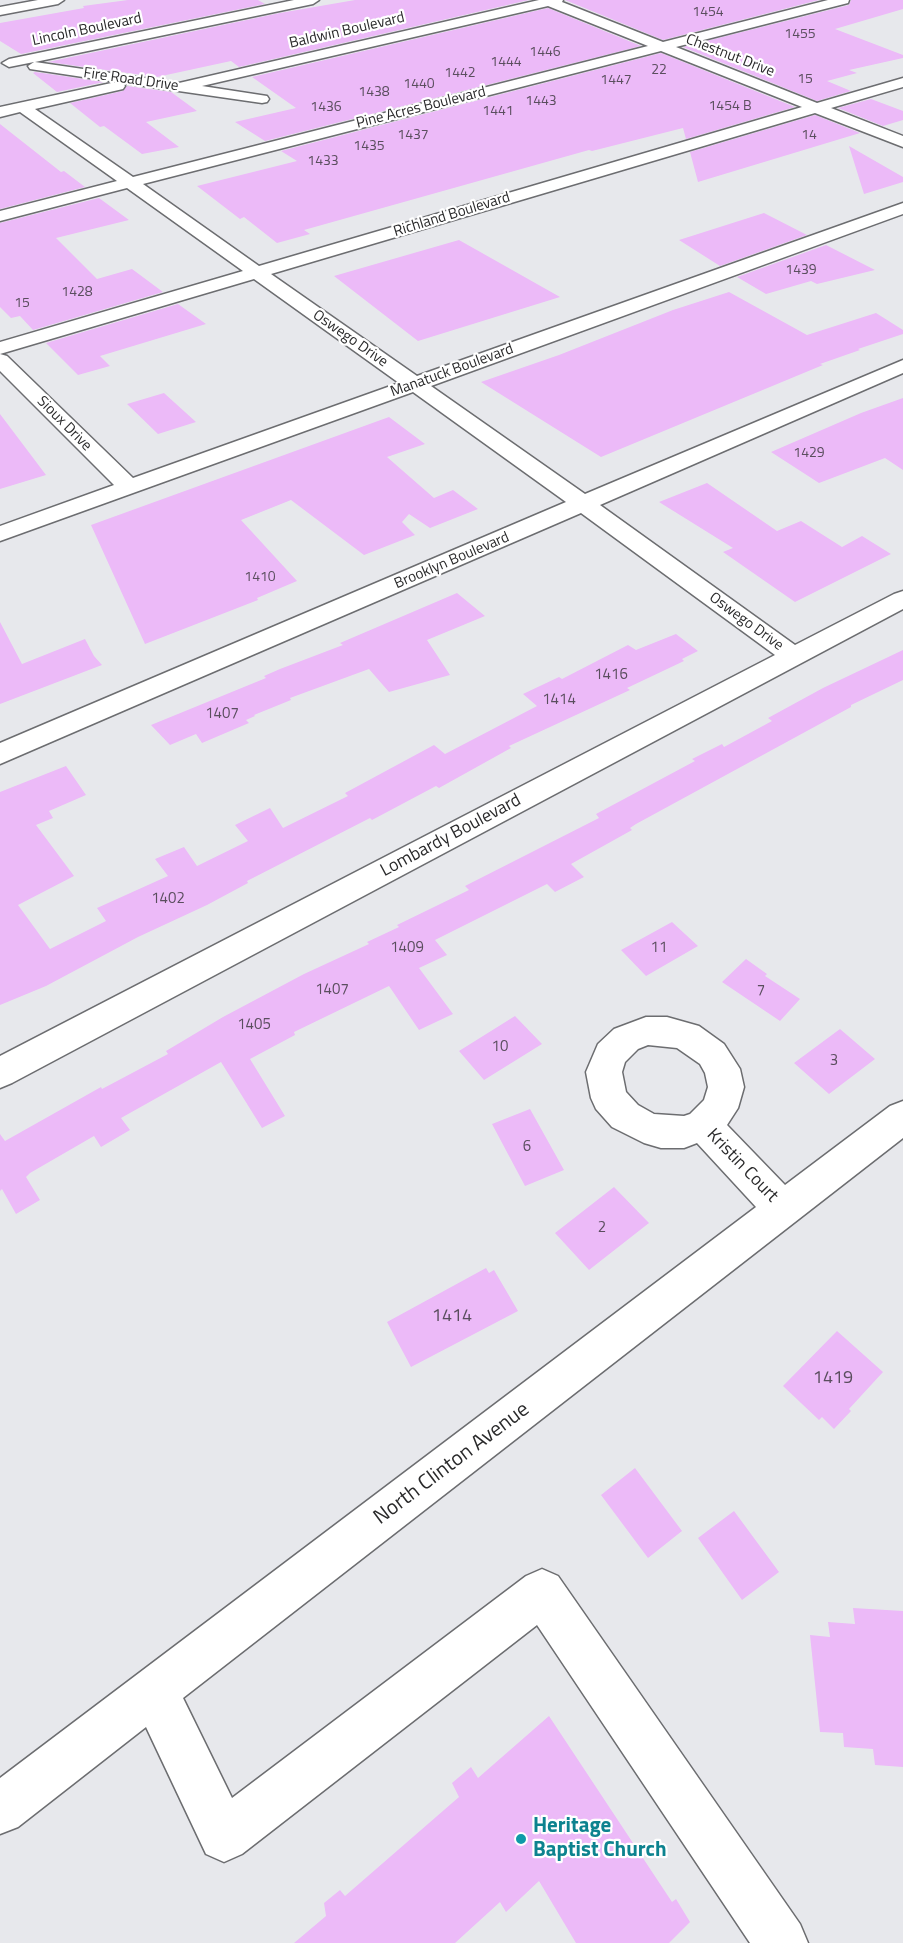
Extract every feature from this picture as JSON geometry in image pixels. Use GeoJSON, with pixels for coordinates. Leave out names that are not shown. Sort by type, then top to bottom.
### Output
{"type":"FeatureCollection","features":[{"type":"Feature","properties":{"kind":"street"},"geometry":{"type":"LineString","coordinates":[[0,11],[58,0]]}},
{"type":"Feature","properties":{"kind":"street","name":"Lincoln Boulevard"},"geometry":{"type":"LineString","coordinates":[[4,63],[313,0]]}},
{"type":"Feature","properties":{"kind":"street","name":"Pine Acres Boulevard"},"geometry":{"type":"LineString","coordinates":[[0,216],[843,0]]}},
{"type":"Feature","properties":{"kind":"street","name":"Chestnut Drive"},"geometry":{"type":"LineString","coordinates":[[550,1],[903,142]]}},
{"type":"Feature","properties":{"kind":"street","name":"Baldwin Boulevard"},"geometry":{"type":"LineString","coordinates":[[179,87],[550,1]]}},
{"type":"Feature","properties":{"kind":"street","name":"Fire Road Drive"},"geometry":{"type":"LineString","coordinates":[[4,63],[262,99]]}},
{"type":"Feature","properties":{"kind":"street"},"geometry":{"type":"LineString","coordinates":[[0,112],[140,81]]}},
{"type":"Feature","properties":{"kind":"street","name":"Richland Boulevard"},"geometry":{"type":"LineString","coordinates":[[0,348],[903,82]]}},
{"type":"Feature","properties":{"kind":"street","name":"Oswego Drive"},"geometry":{"type":"LineString","coordinates":[[23,107],[582,503],[794,657]]}},
{"type":"Feature","properties":{"kind":"street","name":"Manatuck Boulevard"},"geometry":{"type":"LineString","coordinates":[[0,534],[903,208]]}},
{"type":"Feature","properties":{"kind":"street","name":"Sioux Drive"},"geometry":{"type":"LineString","coordinates":[[0,360],[129,487]]}},
{"type":"Feature","properties":{"kind":"street","name":"Brooklyn Boulevard"},"geometry":{"type":"LineString","coordinates":[[0,754],[903,366]]}},
{"type":"Feature","properties":{"kind":"street","name":"Lombardy Boulevard"},"geometry":{"type":"LineString","coordinates":[[0,1073],[903,599]]}},
{"type":"Feature","properties":{"kind":"street","name":"North Clinton Avenue"},"geometry":{"type":"LineString","coordinates":[[0,1809],[903,1117]]}},
{"type":"Feature","properties":{"kind":"street","name":"Kristin Court"},"geometry":{"type":"LineString","coordinates":[[703,1125],[782,1208]]}},
{"type":"Feature","properties":{"kind":"street"},"geometry":{"type":"LineString","coordinates":[[154,1691],[224,1836],[542,1592],[781,1943]]}},
{"type":"Feature","properties":{"kind":"building"},"geometry":{"type":"Polygon","coordinates":[[[128,0],[258,0],[265,4],[21,54],[0,41],[0,23],[84,8],[83,6],[128,0]]]}},
{"type":"Feature","properties":{"kind":"building"},"geometry":{"type":"Polygon","coordinates":[[[355,0],[529,0],[239,67],[231,61],[157,77],[48,62],[280,13],[355,0]]]}},
{"type":"Feature","properties":{"kind":"building"},"geometry":{"type":"Polygon","coordinates":[[[565,0],[819,0],[663,40],[565,0]]]}},
{"type":"Feature","properties":{"kind":"building"},"geometry":{"type":"Polygon","coordinates":[[[851,0],[903,0],[903,9],[835,29],[903,55],[903,58],[849,70],[857,73],[827,81],[851,91],[817,101],[683,47],[849,5],[851,0]]]}},
{"type":"Feature","properties":{"kind":"building"},"geometry":{"type":"Polygon","coordinates":[[[548,8],[641,46],[265,141],[235,122],[296,108],[252,77],[548,8]]]}},
{"type":"Feature","properties":{"kind":"building"},"geometry":{"type":"Polygon","coordinates":[[[661,53],[795,107],[686,139],[683,128],[589,150],[304,230],[310,234],[277,243],[244,217],[240,219],[197,186],[297,161],[281,151],[661,53]]]}},
{"type":"Feature","properties":{"kind":"building"},"geometry":{"type":"Polygon","coordinates":[[[33,73],[104,82],[57,92],[33,73]]]}},
{"type":"Feature","properties":{"kind":"building"},"geometry":{"type":"Polygon","coordinates":[[[127,86],[171,92],[197,111],[146,122],[179,147],[142,154],[104,126],[100,127],[70,103],[123,91],[127,86]]]}},
{"type":"Feature","properties":{"kind":"building"},"geometry":{"type":"Polygon","coordinates":[[[871,99],[903,111],[903,120],[883,126],[838,108],[871,99]]]}},
{"type":"Feature","properties":{"kind":"building"},"geometry":{"type":"Polygon","coordinates":[[[815,115],[860,133],[698,182],[690,152],[815,115]]]}},
{"type":"Feature","properties":{"kind":"building"},"geometry":{"type":"Polygon","coordinates":[[[0,124],[61,172],[64,171],[85,187],[0,209],[0,124]]]}},
{"type":"Feature","properties":{"kind":"building"},"geometry":{"type":"Polygon","coordinates":[[[849,146],[903,177],[903,182],[864,194],[849,146]]]}},
{"type":"Feature","properties":{"kind":"building"},"geometry":{"type":"Polygon","coordinates":[[[99,198],[129,220],[56,238],[97,279],[132,269],[163,292],[33,330],[20,316],[11,318],[0,307],[0,223],[99,198]]]}},
{"type":"Feature","properties":{"kind":"building"},"geometry":{"type":"Polygon","coordinates":[[[764,213],[807,235],[720,266],[679,240],[764,213]]]}},
{"type":"Feature","properties":{"kind":"building"},"geometry":{"type":"Polygon","coordinates":[[[459,240],[560,297],[418,341],[334,276],[459,240]]]}},
{"type":"Feature","properties":{"kind":"building"},"geometry":{"type":"Polygon","coordinates":[[[826,245],[875,270],[817,284],[811,281],[766,294],[737,277],[826,245]]]}},
{"type":"Feature","properties":{"kind":"building"},"geometry":{"type":"Polygon","coordinates":[[[729,292],[807,335],[876,313],[903,330],[903,334],[820,364],[823,365],[601,457],[481,382],[559,355],[673,310],[729,292]]]}},
{"type":"Feature","properties":{"kind":"building"},"geometry":{"type":"Polygon","coordinates":[[[178,304],[206,324],[100,356],[110,366],[78,375],[46,343],[178,304]]]}},
{"type":"Feature","properties":{"kind":"building"},"geometry":{"type":"Polygon","coordinates":[[[164,393],[196,422],[158,434],[127,404],[164,393]]]}},
{"type":"Feature","properties":{"kind":"building"},"geometry":{"type":"Polygon","coordinates":[[[903,398],[903,470],[885,458],[819,483],[771,452],[861,413],[903,398]]]}},
{"type":"Feature","properties":{"kind":"building"},"geometry":{"type":"Polygon","coordinates":[[[0,414],[46,475],[0,489],[0,414]]]}},
{"type":"Feature","properties":{"kind":"building"},"geometry":{"type":"Polygon","coordinates":[[[389,417],[425,444],[387,457],[434,498],[453,490],[478,509],[430,528],[409,514],[402,522],[415,535],[364,555],[291,500],[241,520],[297,581],[257,598],[258,600],[145,644],[91,525],[389,417]]]}},
{"type":"Feature","properties":{"kind":"building"},"geometry":{"type":"Polygon","coordinates":[[[707,483],[777,531],[801,521],[842,547],[862,536],[891,554],[795,602],[723,552],[733,548],[659,502],[707,483]]]}},
{"type":"Feature","properties":{"kind":"building"},"geometry":{"type":"Polygon","coordinates":[[[457,593],[485,616],[427,640],[450,675],[389,692],[369,669],[290,698],[291,700],[246,720],[249,723],[202,743],[196,734],[170,745],[151,725],[266,678],[264,676],[280,669],[343,645],[340,643],[457,593]]]}},
{"type":"Feature","properties":{"kind":"building"},"geometry":{"type":"Polygon","coordinates":[[[0,622],[22,664],[85,639],[102,665],[0,704],[0,622]]]}},
{"type":"Feature","properties":{"kind":"building"},"geometry":{"type":"Polygon","coordinates":[[[676,634],[698,651],[682,659],[684,661],[627,688],[630,690],[509,746],[511,748],[439,788],[436,786],[372,820],[370,818],[247,881],[248,883],[207,905],[138,937],[46,986],[0,1005],[0,792],[66,766],[86,795],[49,811],[53,818],[36,825],[74,876],[18,905],[50,949],[106,921],[97,908],[168,876],[155,859],[184,847],[197,866],[248,841],[235,825],[270,808],[283,828],[348,796],[345,793],[434,745],[445,754],[537,706],[523,694],[559,677],[562,679],[628,645],[636,650],[676,634]]]}},
{"type":"Feature","properties":{"kind":"building"},"geometry":{"type":"Polygon","coordinates":[[[903,650],[903,680],[851,705],[636,824],[630,828],[632,830],[571,864],[584,877],[555,892],[547,884],[435,940],[447,955],[419,968],[453,1014],[419,1030],[389,986],[294,1032],[295,1035],[250,1059],[285,1116],[262,1128],[221,1062],[121,1118],[130,1130],[101,1147],[94,1136],[30,1173],[26,1177],[40,1200],[16,1214],[2,1189],[0,1191],[0,1134],[5,1141],[101,1087],[102,1089],[168,1054],[166,1051],[223,1017],[304,974],[369,944],[367,942],[399,927],[397,925],[469,890],[465,886],[599,818],[596,814],[695,761],[692,759],[722,744],[724,747],[772,721],[768,718],[823,688],[903,650]]]}},
{"type":"Feature","properties":{"kind":"building"},"geometry":{"type":"Polygon","coordinates":[[[672,922],[698,946],[646,976],[621,950],[672,922]]]}},
{"type":"Feature","properties":{"kind":"building"},"geometry":{"type":"Polygon","coordinates":[[[746,959],[767,974],[765,976],[800,999],[780,1021],[722,982],[746,959]]]}},
{"type":"Feature","properties":{"kind":"building"},"geometry":{"type":"Polygon","coordinates":[[[515,1016],[542,1044],[484,1080],[459,1051],[515,1016]]]}},
{"type":"Feature","properties":{"kind":"building"},"geometry":{"type":"Polygon","coordinates":[[[840,1029],[875,1059],[829,1094],[794,1063],[840,1029]]]}},
{"type":"Feature","properties":{"kind":"building"},"geometry":{"type":"Polygon","coordinates":[[[530,1109],[564,1170],[525,1186],[492,1124],[530,1109]]]}},
{"type":"Feature","properties":{"kind":"building"},"geometry":{"type":"Polygon","coordinates":[[[614,1187],[649,1223],[589,1270],[555,1233],[614,1187]]]}},
{"type":"Feature","properties":{"kind":"building"},"geometry":{"type":"Polygon","coordinates":[[[486,1268],[489,1273],[494,1270],[518,1311],[411,1367],[387,1322],[486,1268]]]}},
{"type":"Feature","properties":{"kind":"building"},"geometry":{"type":"Polygon","coordinates":[[[837,1331],[883,1372],[834,1429],[822,1417],[819,1420],[783,1386],[837,1331]]]}},
{"type":"Feature","properties":{"kind":"building"},"geometry":{"type":"Polygon","coordinates":[[[635,1468],[682,1531],[648,1558],[601,1495],[635,1468]]]}},
{"type":"Feature","properties":{"kind":"building"},"geometry":{"type":"Polygon","coordinates":[[[734,1511],[779,1572],[742,1600],[698,1538],[734,1511]]]}},
{"type":"Feature","properties":{"kind":"building"},"geometry":{"type":"Polygon","coordinates":[[[853,1608],[903,1611],[903,1767],[875,1765],[873,1749],[844,1747],[843,1733],[820,1732],[810,1635],[830,1637],[828,1622],[855,1624],[853,1608]]]}},
{"type":"Feature","properties":{"kind":"building","name":"Heritage Baptist Church"},"geometry":{"type":"Polygon","coordinates":[[[549,1716],[672,1902],[676,1899],[690,1922],[669,1943],[576,1943],[539,1881],[506,1912],[500,1902],[455,1943],[294,1943],[326,1916],[324,1903],[340,1890],[345,1896],[459,1797],[452,1783],[471,1767],[478,1778],[549,1716]]]}},
{"type":"Feature","properties":{"kind":"place","name":"Heritage Baptist Church"},"geometry":{"type":"Point","coordinates":[521,1839]}}]}
